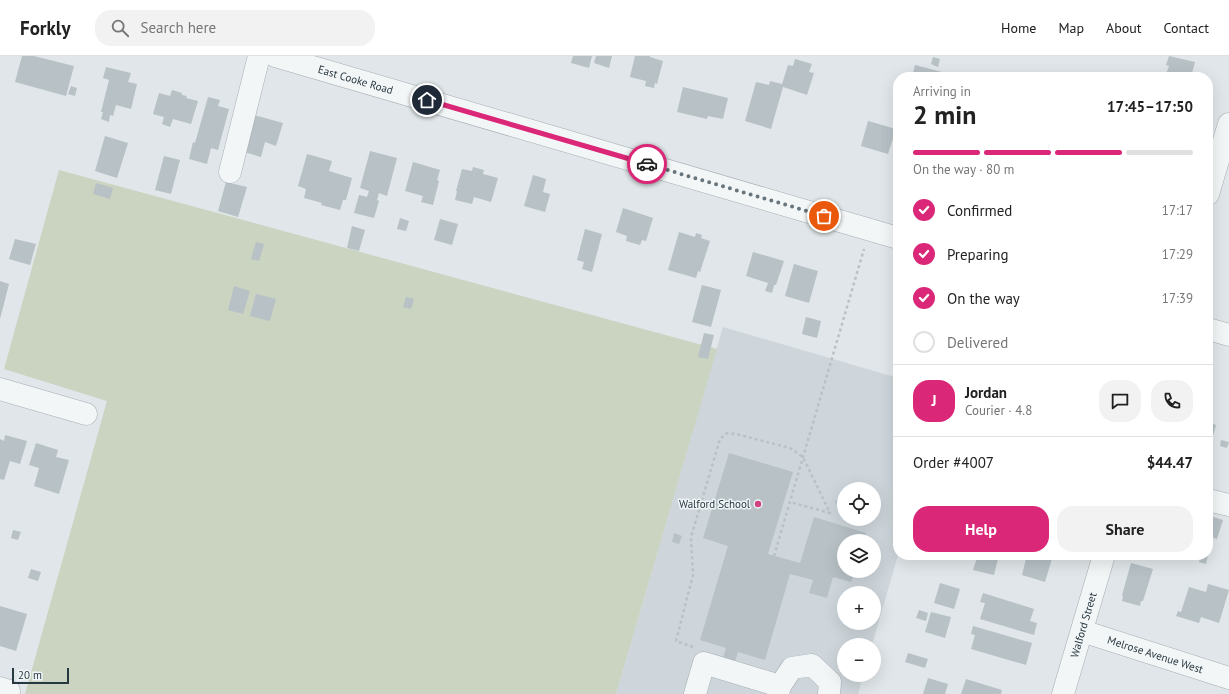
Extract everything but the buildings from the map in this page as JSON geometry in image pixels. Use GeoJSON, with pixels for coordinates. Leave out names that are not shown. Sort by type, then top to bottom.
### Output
{"type":"FeatureCollection","features":[{"type":"Feature","properties":{"kind":"street"},"geometry":{"type":"LineString","coordinates":[[230,172],[259,56]]}},
{"type":"Feature","properties":{"kind":"street","name":"East Cooke Road"},"geometry":{"type":"LineString","coordinates":[[275,56],[893,236]]}},
{"type":"Feature","properties":{"kind":"street"},"geometry":{"type":"LineString","coordinates":[[1213,184],[1223,164],[1229,124]]}},
{"type":"Feature","properties":{"kind":"street"},"geometry":{"type":"LineString","coordinates":[[1213,330],[1229,335]]}},
{"type":"Feature","properties":{"kind":"street"},"geometry":{"type":"LineString","coordinates":[[0,389],[86,414]]}},
{"type":"Feature","properties":{"kind":"street"},"geometry":{"type":"LineString","coordinates":[[1213,501],[1229,505]]}},
{"type":"Feature","properties":{"kind":"street","name":"Walford Street"},"geometry":{"type":"LineString","coordinates":[[1063,694],[1103,560]]}},
{"type":"Feature","properties":{"kind":"street","name":"Melrose Avenue West"},"geometry":{"type":"LineString","coordinates":[[1082,632],[1229,678]]}},
{"type":"Feature","properties":{"kind":"street"},"geometry":{"type":"LineString","coordinates":[[695,694],[704,663],[779,690],[792,668],[812,665],[830,682],[829,694]]}},
{"type":"Feature","properties":{"kind":"path"},"geometry":{"type":"LineString","coordinates":[[774,556],[870,229]]}},
{"type":"Feature","properties":{"kind":"path"},"geometry":{"type":"LineString","coordinates":[[704,663],[701,649],[676,641],[694,575],[690,537],[720,439],[727,433],[736,434],[790,448],[803,457],[830,513],[790,502]]}},
{"type":"Feature","properties":{"kind":"shaded area","name":"Walford School"},"geometry":{"type":"Polygon","coordinates":[[[723,327],[893,377],[893,560],[897,560],[881,614],[881,586],[837,586],[837,630],[876,630],[874,638],[837,638],[837,682],[861,682],[858,694],[616,694],[723,327]]]}},
{"type":"Feature","properties":{"kind":"green space"},"geometry":{"type":"Polygon","coordinates":[[[59,170],[717,349],[616,694],[25,694],[107,401],[4,369],[59,170]]]}},
{"type":"Feature","properties":{"kind":"way so far"},"geometry":{"type":"LineString","coordinates":[[647,164],[824,216]]}},
{"type":"Feature","properties":{"kind":"place","name":"Walford School"},"geometry":{"type":"Point","coordinates":[758,504]}},
{"type":"Feature","properties":{"kind":"route"},"geometry":{"type":"LineString","coordinates":[[427,100],[647,164]]}}]}
